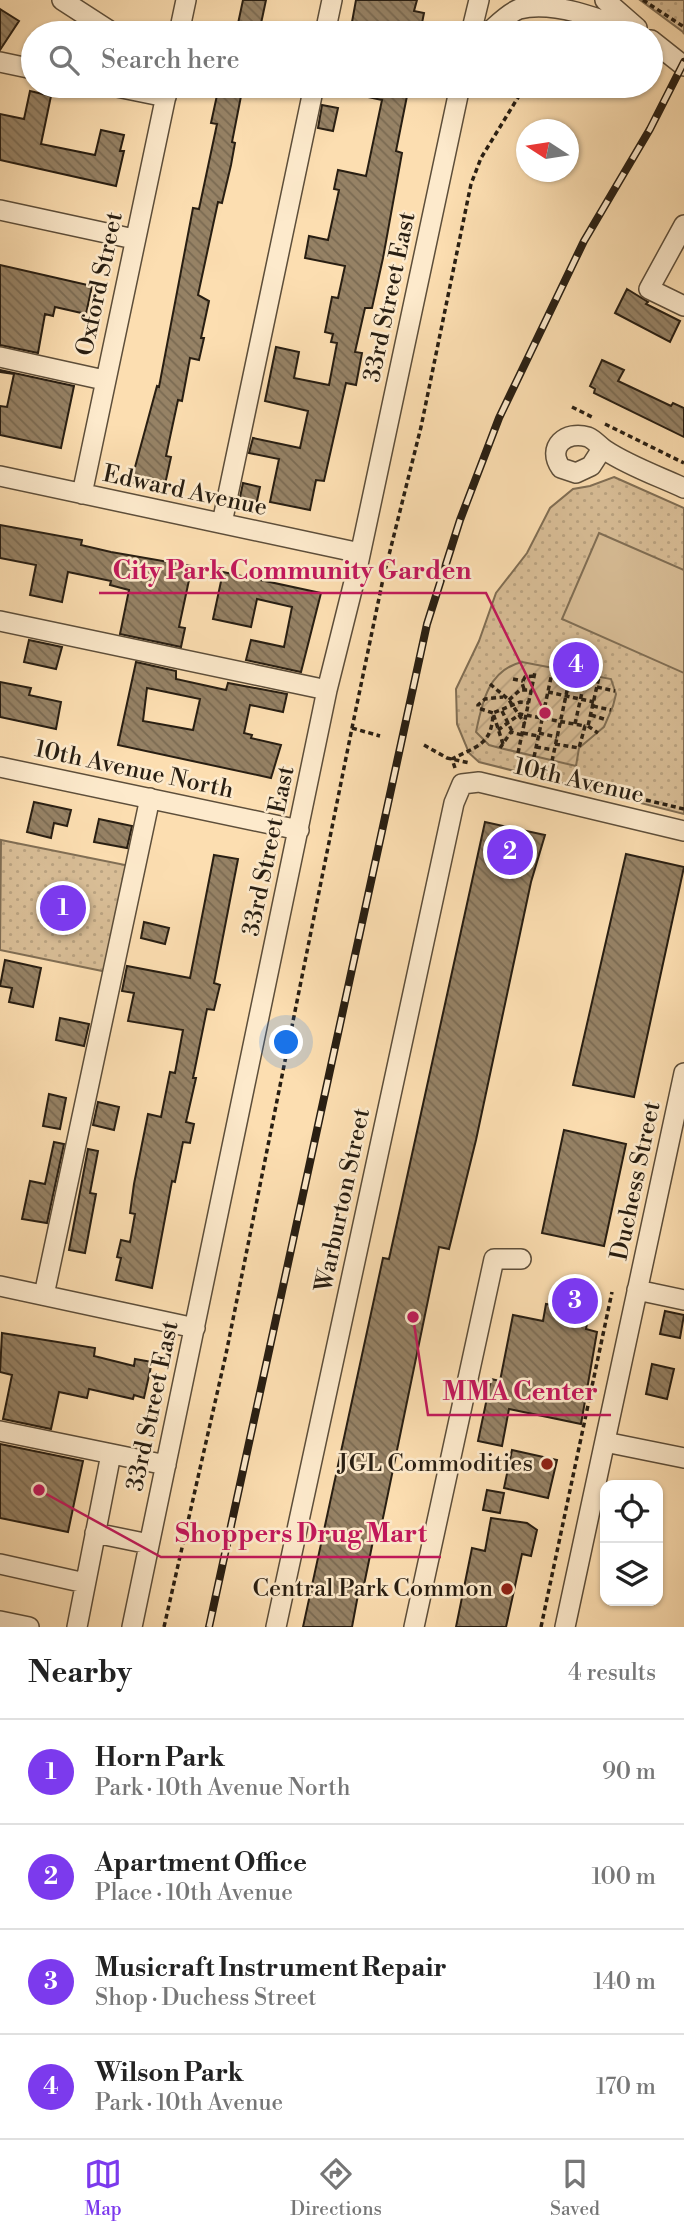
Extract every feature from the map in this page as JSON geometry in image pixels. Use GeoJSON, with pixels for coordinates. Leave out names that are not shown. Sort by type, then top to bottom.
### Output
{"type":"FeatureCollection","features":[{"type":"Feature","properties":{"kind":"street"},"geometry":{"type":"LineString","coordinates":[[62,0],[94,21]]}},
{"type":"Feature","properties":{"kind":"street"},"geometry":{"type":"LineString","coordinates":[[182,21],[186,0]]}},
{"type":"Feature","properties":{"kind":"street"},"geometry":{"type":"LineString","coordinates":[[328,21],[332,0]]}},
{"type":"Feature","properties":{"kind":"street"},"geometry":{"type":"LineString","coordinates":[[474,21],[479,0]]}},
{"type":"Feature","properties":{"kind":"street"},"geometry":{"type":"LineString","coordinates":[[605,0],[629,21]]}},
{"type":"Feature","properties":{"kind":"street"},"geometry":{"type":"LineString","coordinates":[[503,21],[516,10],[530,6],[551,6],[604,21]]}},
{"type":"Feature","properties":{"kind":"street"},"geometry":{"type":"LineString","coordinates":[[663,49],[684,66]]}},
{"type":"Feature","properties":{"kind":"street"},"geometry":{"type":"LineString","coordinates":[[0,62],[21,66]]}},
{"type":"Feature","properties":{"kind":"street","name":"Oxford Street"},"geometry":{"type":"LineString","coordinates":[[82,494],[165,98]]}},
{"type":"Feature","properties":{"kind":"street"},"geometry":{"type":"LineString","coordinates":[[222,523],[311,98]]}},
{"type":"Feature","properties":{"kind":"street","name":"33rd Street East"},"geometry":{"type":"LineString","coordinates":[[132,1627],[327,690],[360,553],[457,98]]}},
{"type":"Feature","properties":{"kind":"street"},"geometry":{"type":"LineString","coordinates":[[0,210],[134,239]]}},
{"type":"Feature","properties":{"kind":"street"},"geometry":{"type":"LineString","coordinates":[[684,225],[649,289],[684,306]]}},
{"type":"Feature","properties":{"kind":"street"},"geometry":{"type":"LineString","coordinates":[[0,357],[104,380]]}},
{"type":"Feature","properties":{"kind":"street"},"geometry":{"type":"LineString","coordinates":[[602,449],[684,488]]}},
{"type":"Feature","properties":{"kind":"street","name":"Edward Avenue"},"geometry":{"type":"LineString","coordinates":[[0,476],[360,553]]}},
{"type":"Feature","properties":{"kind":"street"},"geometry":{"type":"LineString","coordinates":[[0,621],[327,690]]}},
{"type":"Feature","properties":{"kind":"street","name":"10th Avenue North"},"geometry":{"type":"LineString","coordinates":[[0,767],[299,830]]}},
{"type":"Feature","properties":{"kind":"street","name":"10th Avenue"},"geometry":{"type":"LineString","coordinates":[[462,784],[478,782],[684,831]]}},
{"type":"Feature","properties":{"kind":"street","name":"Warburton Street"},"geometry":{"type":"LineString","coordinates":[[276,1627],[454,803],[462,784]]}},
{"type":"Feature","properties":{"kind":"street"},"geometry":{"type":"LineString","coordinates":[[44,1295],[150,798]]}},
{"type":"Feature","properties":{"kind":"street","name":"Duchess Street"},"geometry":{"type":"LineString","coordinates":[[565,1627],[637,1290],[676,1146],[684,1073]]}},
{"type":"Feature","properties":{"kind":"street"},"geometry":{"type":"LineString","coordinates":[[414,1627],[494,1259],[521,1259]]}},
{"type":"Feature","properties":{"kind":"street"},"geometry":{"type":"LineString","coordinates":[[0,1286],[195,1328]]}},
{"type":"Feature","properties":{"kind":"street"},"geometry":{"type":"LineString","coordinates":[[637,1290],[684,1300]]}},
{"type":"Feature","properties":{"kind":"street"},"geometry":{"type":"LineString","coordinates":[[0,1431],[166,1465]]}},
{"type":"Feature","properties":{"kind":"street"},"geometry":{"type":"LineString","coordinates":[[605,1442],[684,1458]]}},
{"type":"Feature","properties":{"kind":"street"},"geometry":{"type":"LineString","coordinates":[[77,1627],[111,1454]]}},
{"type":"Feature","properties":{"kind":"street"},"geometry":{"type":"LineString","coordinates":[[95,1533],[149,1544]]}},
{"type":"Feature","properties":{"kind":"street"},"geometry":{"type":"LineString","coordinates":[[0,1564],[85,1583]]}},
{"type":"Feature","properties":{"kind":"street"},"geometry":{"type":"LineString","coordinates":[[0,1622],[29,1627]]}},
{"type":"Feature","properties":{"kind":"path"},"geometry":{"type":"LineString","coordinates":[[643,0],[684,27]]}},
{"type":"Feature","properties":{"kind":"path"},"geometry":{"type":"LineString","coordinates":[[164,1627],[226,1354],[383,579],[421,427],[471,184],[481,158],[518,98]]}},
{"type":"Feature","properties":{"kind":"path"},"geometry":{"type":"LineString","coordinates":[[572,407],[684,463]]}},
{"type":"Feature","properties":{"kind":"path"},"geometry":{"type":"LineString","coordinates":[[534,757],[554,668]]}},
{"type":"Feature","properties":{"kind":"path"},"geometry":{"type":"LineString","coordinates":[[552,761],[572,672]]}},
{"type":"Feature","properties":{"kind":"path"},"geometry":{"type":"LineString","coordinates":[[518,753],[535,673],[528,675],[523,681],[524,689]]}},
{"type":"Feature","properties":{"kind":"path"},"geometry":{"type":"LineString","coordinates":[[575,724],[586,674]]}},
{"type":"Feature","properties":{"kind":"path"},"geometry":{"type":"LineString","coordinates":[[555,744],[579,748],[591,715],[599,677]]}},
{"type":"Feature","properties":{"kind":"path"},"geometry":{"type":"LineString","coordinates":[[513,679],[523,681]]}},
{"type":"Feature","properties":{"kind":"path"},"geometry":{"type":"LineString","coordinates":[[490,684],[509,700],[524,724]]}},
{"type":"Feature","properties":{"kind":"path"},"geometry":{"type":"LineString","coordinates":[[597,687],[615,691]]}},
{"type":"Feature","properties":{"kind":"path"},"geometry":{"type":"LineString","coordinates":[[509,700],[524,689],[532,690]]}},
{"type":"Feature","properties":{"kind":"path"},"geometry":{"type":"LineString","coordinates":[[548,692],[581,699],[611,710]]}},
{"type":"Feature","properties":{"kind":"path"},"geometry":{"type":"LineString","coordinates":[[503,697],[485,699],[478,708],[493,713],[513,705],[529,703]]}},
{"type":"Feature","properties":{"kind":"path"},"geometry":{"type":"LineString","coordinates":[[502,711],[513,733]]}},
{"type":"Feature","properties":{"kind":"path"},"geometry":{"type":"LineString","coordinates":[[493,713],[501,746],[513,733]]}},
{"type":"Feature","properties":{"kind":"path"},"geometry":{"type":"LineString","coordinates":[[452,759],[485,741],[493,729],[493,713]]}},
{"type":"Feature","properties":{"kind":"path"},"geometry":{"type":"LineString","coordinates":[[498,730],[517,716],[527,714],[586,726],[598,733]]}},
{"type":"Feature","properties":{"kind":"path"},"geometry":{"type":"LineString","coordinates":[[591,715],[607,720]]}},
{"type":"Feature","properties":{"kind":"path"},"geometry":{"type":"LineString","coordinates":[[352,728],[380,736]]}},
{"type":"Feature","properties":{"kind":"path"},"geometry":{"type":"LineString","coordinates":[[513,733],[557,737]]}},
{"type":"Feature","properties":{"kind":"path"},"geometry":{"type":"LineString","coordinates":[[537,747],[554,750]]}},
{"type":"Feature","properties":{"kind":"path"},"geometry":{"type":"LineString","coordinates":[[541,1627],[612,1292]]}},
{"type":"Feature","properties":{"kind":"shaded area"},"geometry":{"type":"Polygon","coordinates":[[[640,0],[684,0],[684,34],[683,32],[640,0]]]}},
{"type":"Feature","properties":{"kind":"shaded area"},"geometry":{"type":"Polygon","coordinates":[[[614,477],[684,508],[684,814],[479,762],[469,753],[457,724],[456,689],[479,641],[496,593],[527,553],[550,508],[573,489],[614,477]]]}},
{"type":"Feature","properties":{"kind":"shaded area"},"geometry":{"type":"Polygon","coordinates":[[[599,533],[684,570],[684,673],[562,619],[599,533]]]}},
{"type":"Feature","properties":{"kind":"shaded area"},"geometry":{"type":"Polygon","coordinates":[[[522,662],[611,679],[616,694],[613,706],[604,727],[579,748],[576,766],[489,745],[476,732],[488,689],[501,672],[522,662]]]}},
{"type":"Feature","properties":{"kind":"shaded area"},"geometry":{"type":"Polygon","coordinates":[[[1,840],[135,867],[112,973],[0,950],[1,840]]]}},
{"type":"Feature","properties":{"kind":"building"},"geometry":{"type":"Polygon","coordinates":[[[243,0],[266,0],[262,21],[239,21],[243,0]]]}},
{"type":"Feature","properties":{"kind":"building"},"geometry":{"type":"Polygon","coordinates":[[[356,0],[417,0],[414,11],[424,13],[422,21],[352,21],[356,0]]]}},
{"type":"Feature","properties":{"kind":"building"},"geometry":{"type":"Polygon","coordinates":[[[0,9],[19,21],[0,50],[0,9]]]}},
{"type":"Feature","properties":{"kind":"building"},"geometry":{"type":"Polygon","coordinates":[[[28,98],[51,98],[41,144],[95,155],[101,130],[124,135],[120,151],[124,151],[116,186],[0,160],[0,114],[24,119],[28,98]]]}},
{"type":"Feature","properties":{"kind":"building"},"geometry":{"type":"Polygon","coordinates":[[[216,98],[241,98],[232,142],[235,143],[231,165],[222,203],[218,202],[198,295],[209,301],[201,338],[204,338],[199,360],[190,358],[182,401],[178,400],[166,456],[171,457],[164,489],[131,482],[157,386],[159,387],[193,208],[199,209],[217,124],[211,123],[216,98]]]}},
{"type":"Feature","properties":{"kind":"building"},"geometry":{"type":"Polygon","coordinates":[[[373,98],[407,98],[396,151],[402,153],[372,308],[365,308],[355,352],[362,353],[356,385],[346,383],[324,481],[316,480],[310,510],[270,502],[279,459],[249,453],[253,438],[300,448],[308,411],[265,401],[276,347],[299,352],[294,378],[329,385],[337,343],[331,342],[333,334],[325,332],[332,297],[338,298],[345,266],[305,258],[309,236],[328,240],[339,190],[334,189],[338,170],[366,176],[382,100],[373,98]]]}},
{"type":"Feature","properties":{"kind":"building"},"geometry":{"type":"Polygon","coordinates":[[[322,105],[338,108],[333,131],[318,128],[322,105]]]}},
{"type":"Feature","properties":{"kind":"building"},"geometry":{"type":"Polygon","coordinates":[[[0,265],[92,286],[86,314],[55,307],[53,316],[45,314],[38,353],[0,345],[0,265]]]}},
{"type":"Feature","properties":{"kind":"building"},"geometry":{"type":"Polygon","coordinates":[[[627,289],[648,302],[646,304],[680,321],[670,342],[615,313],[627,289]]]}},
{"type":"Feature","properties":{"kind":"building"},"geometry":{"type":"Polygon","coordinates":[[[602,360],[624,370],[618,381],[671,406],[673,403],[684,408],[684,437],[594,393],[595,389],[590,386],[602,360]]]}},
{"type":"Feature","properties":{"kind":"building"},"geometry":{"type":"Polygon","coordinates":[[[0,370],[74,386],[61,448],[0,435],[0,406],[7,407],[14,374],[0,370]]]}},
{"type":"Feature","properties":{"kind":"building"},"geometry":{"type":"Polygon","coordinates":[[[243,483],[260,487],[256,506],[239,502],[243,483]]]}},
{"type":"Feature","properties":{"kind":"building"},"geometry":{"type":"Polygon","coordinates":[[[0,525],[82,540],[81,545],[111,552],[192,566],[179,627],[185,628],[181,647],[120,634],[129,590],[110,585],[111,581],[68,572],[62,602],[30,595],[36,565],[0,558],[0,525]]]}},
{"type":"Feature","properties":{"kind":"building"},"geometry":{"type":"Polygon","coordinates":[[[223,572],[321,593],[301,672],[246,660],[251,640],[284,647],[292,607],[257,599],[251,627],[213,619],[223,572]]]}},
{"type":"Feature","properties":{"kind":"building"},"geometry":{"type":"Polygon","coordinates":[[[29,640],[62,647],[56,669],[24,662],[29,640]]]}},
{"type":"Feature","properties":{"kind":"building"},"geometry":{"type":"Polygon","coordinates":[[[136,662],[176,671],[176,679],[226,690],[228,683],[287,694],[283,712],[250,705],[244,733],[252,735],[251,738],[281,745],[271,778],[118,745],[136,662]],[[147,688],[143,721],[193,730],[200,699],[147,688]]]}},
{"type":"Feature","properties":{"kind":"building"},"geometry":{"type":"Polygon","coordinates":[[[0,682],[31,688],[29,695],[61,702],[56,729],[0,717],[0,682]]]}},
{"type":"Feature","properties":{"kind":"building"},"geometry":{"type":"Polygon","coordinates":[[[34,802],[71,810],[67,826],[54,823],[51,838],[27,832],[34,802]]]}},
{"type":"Feature","properties":{"kind":"building"},"geometry":{"type":"Polygon","coordinates":[[[99,819],[132,826],[127,848],[94,842],[99,819]]]}},
{"type":"Feature","properties":{"kind":"building"},"geometry":{"type":"Polygon","coordinates":[[[485,822],[545,835],[531,882],[476,1140],[449,1249],[439,1247],[378,1542],[373,1541],[364,1585],[360,1584],[352,1627],[303,1627],[383,1258],[389,1259],[485,822]]]}},
{"type":"Feature","properties":{"kind":"building"},"geometry":{"type":"Polygon","coordinates":[[[626,854],[684,867],[634,1097],[573,1085],[626,854]]]}},
{"type":"Feature","properties":{"kind":"building"},"geometry":{"type":"Polygon","coordinates":[[[214,855],[238,859],[214,983],[220,985],[214,1010],[207,1009],[186,1122],[194,1124],[190,1143],[183,1142],[175,1182],[172,1181],[152,1288],[116,1280],[121,1258],[117,1257],[121,1240],[130,1242],[135,1214],[130,1213],[134,1184],[148,1114],[161,1117],[170,1072],[175,1073],[183,1030],[128,1021],[134,993],[122,991],[127,966],[190,978],[214,855]]]}},
{"type":"Feature","properties":{"kind":"building"},"geometry":{"type":"Polygon","coordinates":[[[144,922],[169,928],[165,944],[141,938],[144,922]]]}},
{"type":"Feature","properties":{"kind":"building"},"geometry":{"type":"Polygon","coordinates":[[[5,960],[41,968],[33,1007],[9,1002],[12,988],[0,986],[5,960]]]}},
{"type":"Feature","properties":{"kind":"building"},"geometry":{"type":"Polygon","coordinates":[[[60,1018],[89,1024],[84,1046],[56,1040],[60,1018]]]}},
{"type":"Feature","properties":{"kind":"building"},"geometry":{"type":"Polygon","coordinates":[[[49,1094],[66,1098],[60,1129],[43,1126],[49,1094]]]}},
{"type":"Feature","properties":{"kind":"building"},"geometry":{"type":"Polygon","coordinates":[[[98,1102],[119,1107],[114,1130],[93,1125],[98,1102]]]}},
{"type":"Feature","properties":{"kind":"building"},"geometry":{"type":"Polygon","coordinates":[[[564,1130],[626,1144],[604,1246],[542,1233],[564,1130]]]}},
{"type":"Feature","properties":{"kind":"building"},"geometry":{"type":"Polygon","coordinates":[[[54,1142],[64,1144],[47,1223],[22,1219],[30,1181],[45,1184],[54,1142]]]}},
{"type":"Feature","properties":{"kind":"building"},"geometry":{"type":"Polygon","coordinates":[[[88,1149],[98,1151],[90,1193],[96,1194],[85,1253],[69,1250],[88,1149]]]}},
{"type":"Feature","properties":{"kind":"building"},"geometry":{"type":"Polygon","coordinates":[[[562,1283],[590,1289],[589,1296],[592,1297],[586,1329],[597,1332],[581,1424],[509,1409],[502,1446],[478,1441],[491,1379],[500,1381],[513,1315],[543,1321],[546,1304],[558,1306],[562,1283]]]}},
{"type":"Feature","properties":{"kind":"building"},"geometry":{"type":"Polygon","coordinates":[[[665,1311],[684,1315],[680,1338],[660,1334],[665,1311]]]}},
{"type":"Feature","properties":{"kind":"building"},"geometry":{"type":"Polygon","coordinates":[[[2,1333],[95,1348],[94,1356],[134,1366],[135,1359],[152,1362],[144,1398],[134,1395],[133,1399],[89,1389],[87,1398],[59,1392],[51,1429],[3,1419],[12,1375],[0,1372],[2,1333]]]}},
{"type":"Feature","properties":{"kind":"building"},"geometry":{"type":"Polygon","coordinates":[[[652,1364],[674,1369],[667,1399],[646,1394],[652,1364]]]}},
{"type":"Feature","properties":{"kind":"building"},"geometry":{"type":"Polygon","coordinates":[[[0,1444],[83,1461],[68,1532],[0,1518],[0,1444]]]}},
{"type":"Feature","properties":{"kind":"building"},"geometry":{"type":"Polygon","coordinates":[[[512,1450],[557,1460],[548,1498],[504,1488],[512,1450]]]}},
{"type":"Feature","properties":{"kind":"building"},"geometry":{"type":"Polygon","coordinates":[[[487,1490],[504,1493],[500,1513],[483,1510],[487,1490]]]}},
{"type":"Feature","properties":{"kind":"building"},"geometry":{"type":"Polygon","coordinates":[[[491,1518],[527,1523],[537,1530],[531,1556],[522,1554],[506,1627],[456,1627],[472,1548],[485,1551],[491,1518]]]}},
{"type":"Feature","properties":{"kind":"railway"},"geometry":{"type":"LineString","coordinates":[[209,1627],[427,624],[460,520],[499,418],[584,241],[650,129],[684,62]]}},
{"type":"Feature","properties":{"kind":"place","name":"Wilson Park"},"geometry":{"type":"Point","coordinates":[576,665]}},
{"type":"Feature","properties":{"kind":"place","name":"City Park Community Garden"},"geometry":{"type":"Point","coordinates":[545,713]}},
{"type":"Feature","properties":{"kind":"place","name":"Apartment Office"},"geometry":{"type":"Point","coordinates":[510,852]}},
{"type":"Feature","properties":{"kind":"place","name":"Horn Park"},"geometry":{"type":"Point","coordinates":[63,908]}},
{"type":"Feature","properties":{"kind":"place","name":"Musicraft Instrument Repair"},"geometry":{"type":"Point","coordinates":[575,1301]}},
{"type":"Feature","properties":{"kind":"place","name":"MMA Center"},"geometry":{"type":"Point","coordinates":[413,1317]}},
{"type":"Feature","properties":{"kind":"place","name":"JGL Commodities"},"geometry":{"type":"Point","coordinates":[547,1464]}},
{"type":"Feature","properties":{"kind":"place","name":"Shoppers Drug Mart"},"geometry":{"type":"Point","coordinates":[39,1490]}},
{"type":"Feature","properties":{"kind":"place","name":"Central Park Common"},"geometry":{"type":"Point","coordinates":[507,1589]}}]}
